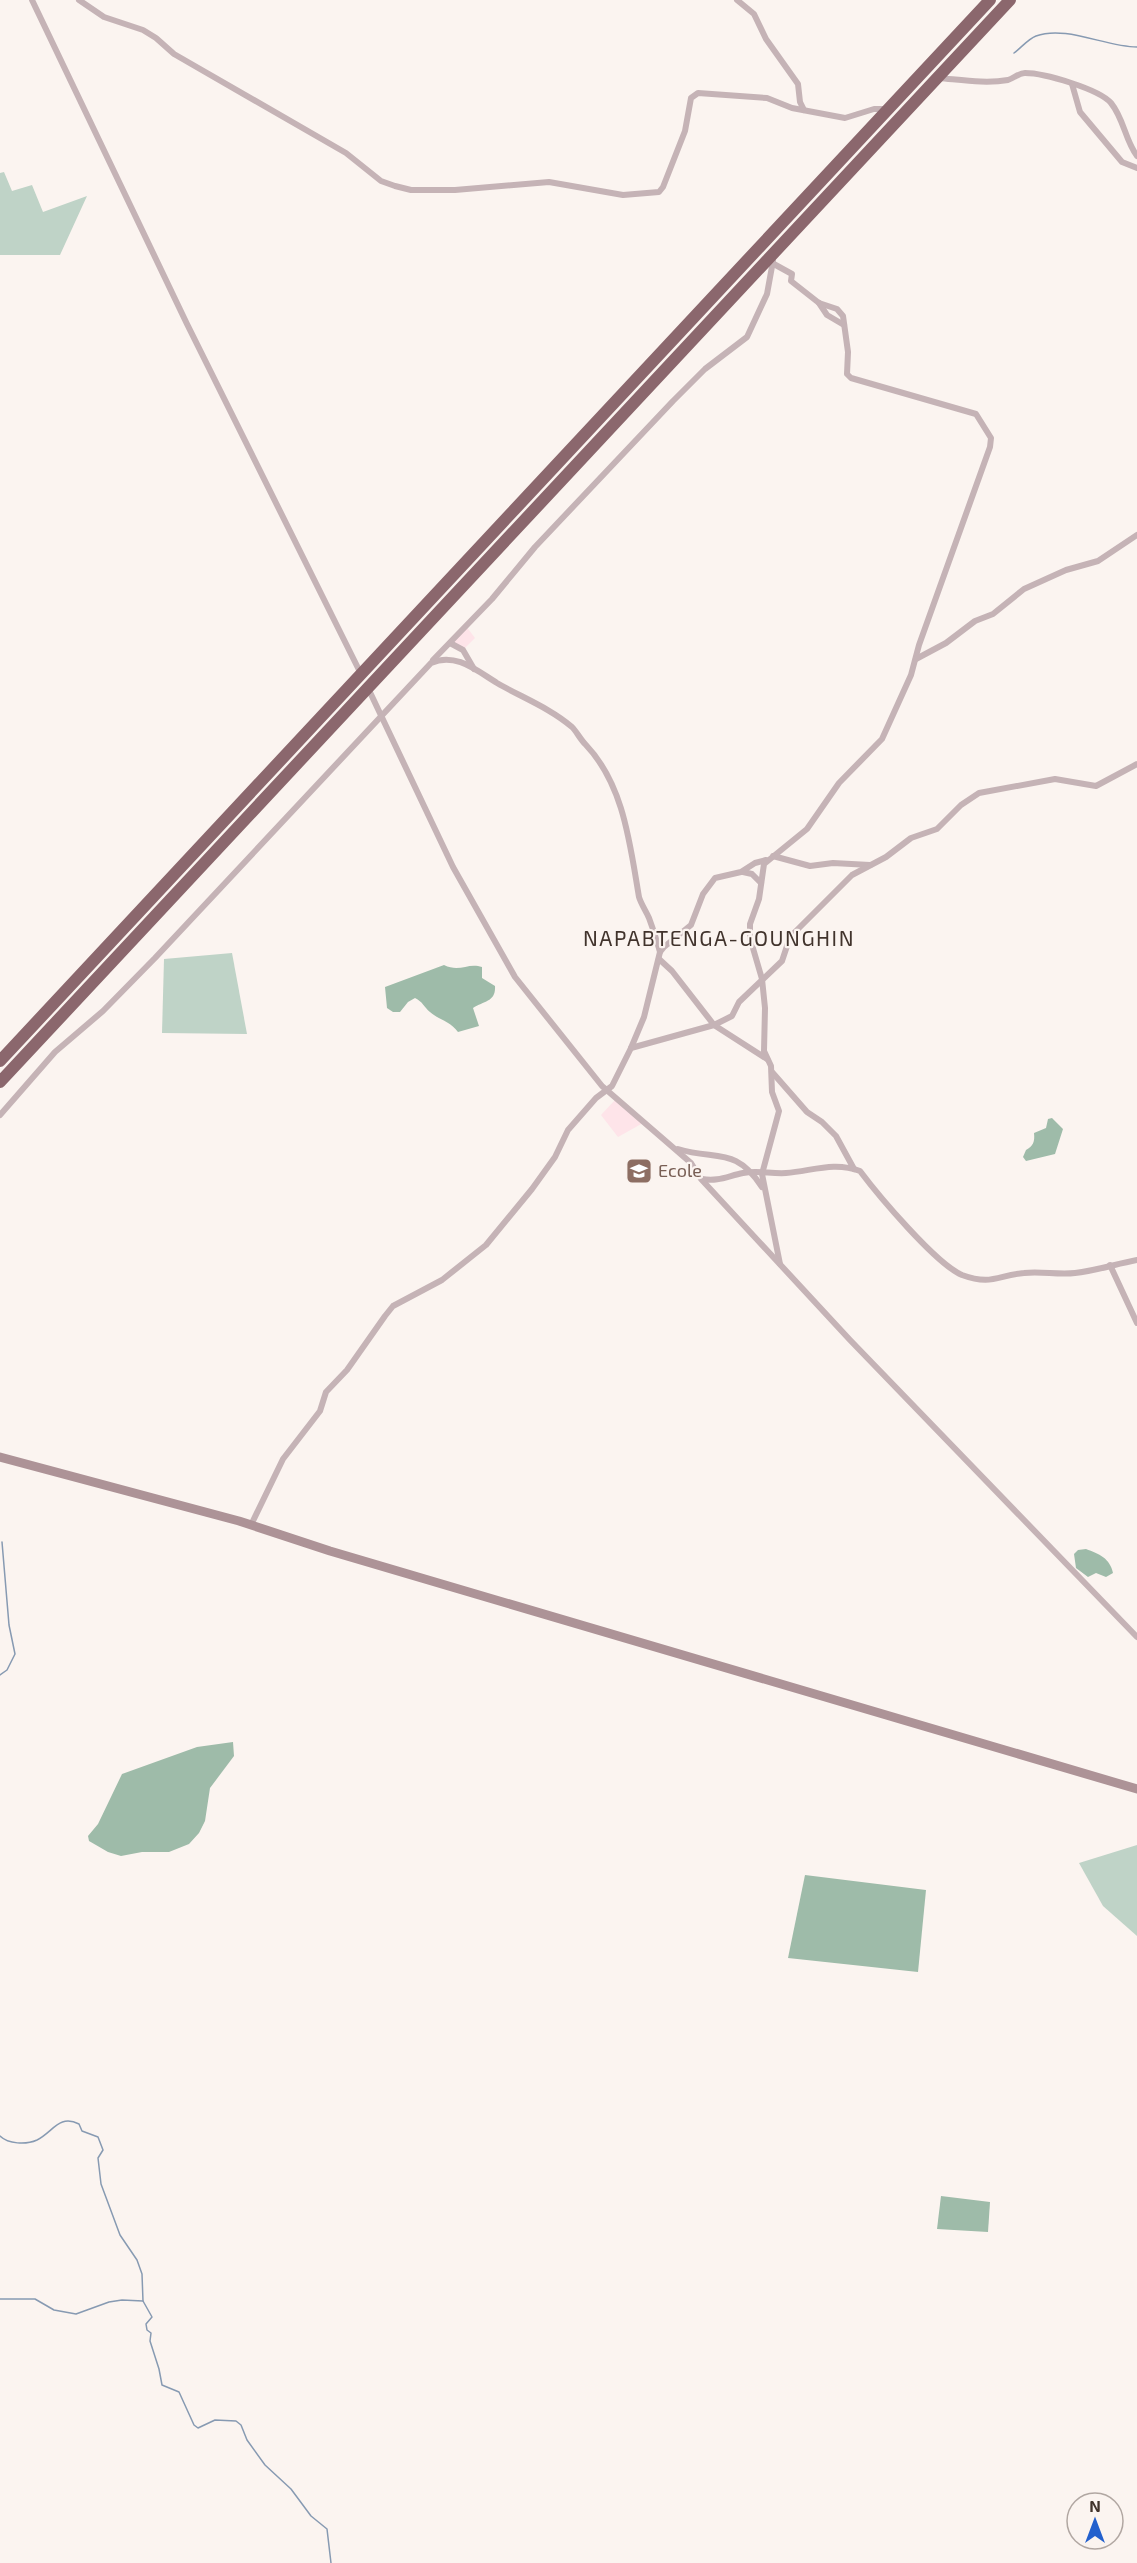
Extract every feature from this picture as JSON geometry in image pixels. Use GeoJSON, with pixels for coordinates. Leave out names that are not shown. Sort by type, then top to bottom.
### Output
{"type":"FeatureCollection","features":[{"type":"Feature","properties":{"kind":"highway"},"geometry":{"type":"LineString","coordinates":[[0,1061],[990,0]]}},
{"type":"Feature","properties":{"kind":"highway"},"geometry":{"type":"LineString","coordinates":[[0,1082],[368,687],[773,258],[1010,0]]}},
{"type":"Feature","properties":{"kind":"street"},"geometry":{"type":"LineString","coordinates":[[32,0],[188,324],[368,687],[453,867],[515,977],[572,1051],[606,1090],[691,1163],[701,1179],[780,1264],[1137,1637]]}},
{"type":"Feature","properties":{"kind":"street"},"geometry":{"type":"LineString","coordinates":[[79,0],[104,17],[148,33],[174,54],[346,153],[381,181],[411,190],[478,189],[549,182],[622,195],[654,194],[663,187],[669,165],[681,142],[694,95],[767,98],[787,106],[845,118],[874,109],[888,109]]}},
{"type":"Feature","properties":{"kind":"street"},"geometry":{"type":"LineString","coordinates":[[738,0],[754,14],[766,39],[798,84],[800,102],[804,110]]}},
{"type":"Feature","properties":{"kind":"street"},"geometry":{"type":"LineString","coordinates":[[937,77],[979,82],[1010,79],[1022,73],[1055,77],[1106,98],[1124,127],[1130,146],[1137,156]]}},
{"type":"Feature","properties":{"kind":"street"},"geometry":{"type":"LineString","coordinates":[[1072,84],[1080,112],[1100,138],[1122,162],[1137,168]]}},
{"type":"Feature","properties":{"kind":"street"},"geometry":{"type":"LineString","coordinates":[[773,258],[792,274],[792,281],[819,303],[827,315],[844,326]]}},
{"type":"Feature","properties":{"kind":"street"},"geometry":{"type":"LineString","coordinates":[[0,1115],[55,1052],[103,1011],[154,958],[492,599],[535,547],[673,401],[705,369],[747,337],[767,294],[773,258]]}},
{"type":"Feature","properties":{"kind":"street"},"geometry":{"type":"LineString","coordinates":[[741,872],[773,856],[807,829],[839,783],[882,739],[908,682],[990,447],[991,438],[976,414],[851,378],[847,374],[848,352],[843,316],[837,309],[819,303]]}},
{"type":"Feature","properties":{"kind":"street"},"geometry":{"type":"LineString","coordinates":[[915,660],[946,643],[975,621],[993,614],[1024,589],[1066,570],[1098,561],[1137,535]]}},
{"type":"Feature","properties":{"kind":"street"},"geometry":{"type":"LineString","coordinates":[[450,643],[463,650],[475,669]]}},
{"type":"Feature","properties":{"kind":"street"},"geometry":{"type":"LineString","coordinates":[[431,663],[441,658],[449,658],[475,669],[571,726],[598,758],[626,820],[628,845],[635,866],[640,899],[648,915],[660,956],[714,1024],[767,1059]]}},
{"type":"Feature","properties":{"kind":"street"},"geometry":{"type":"LineString","coordinates":[[631,1048],[714,1024],[732,1016],[739,1002],[782,962],[794,933],[852,875],[886,857],[911,838],[937,829],[961,804],[984,790],[1055,779],[1096,786],[1137,764]]}},
{"type":"Feature","properties":{"kind":"street"},"geometry":{"type":"LineString","coordinates":[[773,856],[810,866],[832,863],[871,865]]}},
{"type":"Feature","properties":{"kind":"street"},"geometry":{"type":"LineString","coordinates":[[766,860],[750,924],[750,938],[762,979],[765,1008],[764,1051],[772,1072],[807,1112],[822,1122],[836,1136],[854,1169]]}},
{"type":"Feature","properties":{"kind":"street"},"geometry":{"type":"LineString","coordinates":[[251,1525],[283,1459],[320,1411],[326,1392],[347,1371],[393,1306],[442,1280],[486,1245],[555,1157],[568,1130],[596,1098],[612,1086],[644,1017],[664,947],[691,925],[699,901],[711,882],[719,876],[741,872],[752,874],[761,884]]}},
{"type":"Feature","properties":{"kind":"street"},"geometry":{"type":"LineString","coordinates":[[772,1072],[771,1092],[779,1112],[770,1137],[762,1172],[780,1264]]}},
{"type":"Feature","properties":{"kind":"street"},"geometry":{"type":"LineString","coordinates":[[675,1148],[699,1155],[723,1156],[738,1161],[752,1172],[764,1190]]}},
{"type":"Feature","properties":{"kind":"street"},"geometry":{"type":"LineString","coordinates":[[701,1179],[717,1181],[752,1172],[784,1173],[833,1165],[860,1171],[905,1224],[933,1252],[962,1274],[988,1281],[1022,1273],[1054,1275],[1084,1272],[1137,1260]]}},
{"type":"Feature","properties":{"kind":"street"},"geometry":{"type":"LineString","coordinates":[[1110,1265],[1137,1323]]}},
{"type":"Feature","properties":{"kind":"street"},"geometry":{"type":"LineString","coordinates":[[0,1457],[251,1525],[330,1551],[1137,1789]]}},
{"type":"Feature","properties":{"kind":"shaded area"},"geometry":{"type":"Polygon","coordinates":[[[466,626],[475,638],[463,650],[450,643],[466,626]]]}},
{"type":"Feature","properties":{"kind":"shaded area"},"geometry":{"type":"Polygon","coordinates":[[[616,1099],[643,1123],[618,1137],[601,1115],[616,1099]]]}},
{"type":"Feature","properties":{"kind":"green space"},"geometry":{"type":"Polygon","coordinates":[[[4,172],[12,191],[32,185],[43,212],[87,196],[60,255],[0,255],[0,173],[4,172]]]}},
{"type":"Feature","properties":{"kind":"green space"},"geometry":{"type":"Polygon","coordinates":[[[232,953],[247,1034],[162,1033],[164,959],[232,953]]]}},
{"type":"Feature","properties":{"kind":"green space"},"geometry":{"type":"Polygon","coordinates":[[[444,965],[455,968],[482,967],[482,978],[495,986],[494,995],[491,998],[473,1008],[479,1026],[458,1032],[415,998],[408,1002],[400,1012],[393,1012],[387,1008],[385,987],[444,965]]]}},
{"type":"Feature","properties":{"kind":"green space"},"geometry":{"type":"Polygon","coordinates":[[[1052,1118],[1063,1129],[1055,1154],[1026,1161],[1023,1157],[1033,1143],[1034,1133],[1046,1128],[1048,1119],[1052,1118]]]}},
{"type":"Feature","properties":{"kind":"green space"},"geometry":{"type":"Polygon","coordinates":[[[1086,1549],[1107,1560],[1113,1573],[1106,1577],[1096,1573],[1088,1577],[1076,1568],[1074,1554],[1078,1550],[1086,1549]]]}},
{"type":"Feature","properties":{"kind":"green space"},"geometry":{"type":"Polygon","coordinates":[[[233,1742],[234,1756],[210,1788],[205,1821],[199,1833],[189,1844],[169,1852],[142,1852],[121,1856],[108,1852],[89,1841],[88,1836],[98,1824],[122,1774],[197,1747],[233,1742]]]}},
{"type":"Feature","properties":{"kind":"green space"},"geometry":{"type":"Polygon","coordinates":[[[1137,1845],[1137,1936],[1103,1906],[1079,1863],[1137,1845]]]}},
{"type":"Feature","properties":{"kind":"green space"},"geometry":{"type":"Polygon","coordinates":[[[805,1875],[926,1890],[918,1972],[788,1958],[805,1875]]]}},
{"type":"Feature","properties":{"kind":"green space"},"geometry":{"type":"Polygon","coordinates":[[[941,2196],[990,2202],[988,2232],[937,2229],[941,2196]]]}},
{"type":"Feature","properties":{"kind":"waterway"},"geometry":{"type":"LineString","coordinates":[[1014,53],[1033,37],[1048,33],[1073,35],[1137,47]]}},
{"type":"Feature","properties":{"kind":"waterway"},"geometry":{"type":"LineString","coordinates":[[0,1675],[7,1670],[15,1654],[9,1625],[2,1542]]}},
{"type":"Feature","properties":{"kind":"waterway"},"geometry":{"type":"LineString","coordinates":[[0,2136],[12,2142],[33,2142],[43,2137],[56,2125],[72,2121],[79,2124],[82,2131],[98,2137],[103,2150],[98,2158],[101,2184],[120,2235],[137,2260],[142,2274],[143,2301],[152,2317],[146,2324],[147,2330],[151,2333],[150,2341],[162,2385],[179,2392],[194,2425],[198,2428],[215,2420],[236,2421],[241,2425],[247,2440],[265,2465],[291,2489],[311,2516],[327,2529],[331,2563]]}},
{"type":"Feature","properties":{"kind":"waterway"},"geometry":{"type":"LineString","coordinates":[[0,2299],[35,2299],[54,2310],[76,2314],[109,2302],[143,2301]]}},
{"type":"Feature","properties":{"kind":"place","name":"Ecole"},"geometry":{"type":"Point","coordinates":[639,1171]}},
{"type":"Feature","properties":{"kind":"district","name":"NAPABTENGA-GOUNGHIN"},"geometry":{"type":"Point","coordinates":[719,939]}}]}
